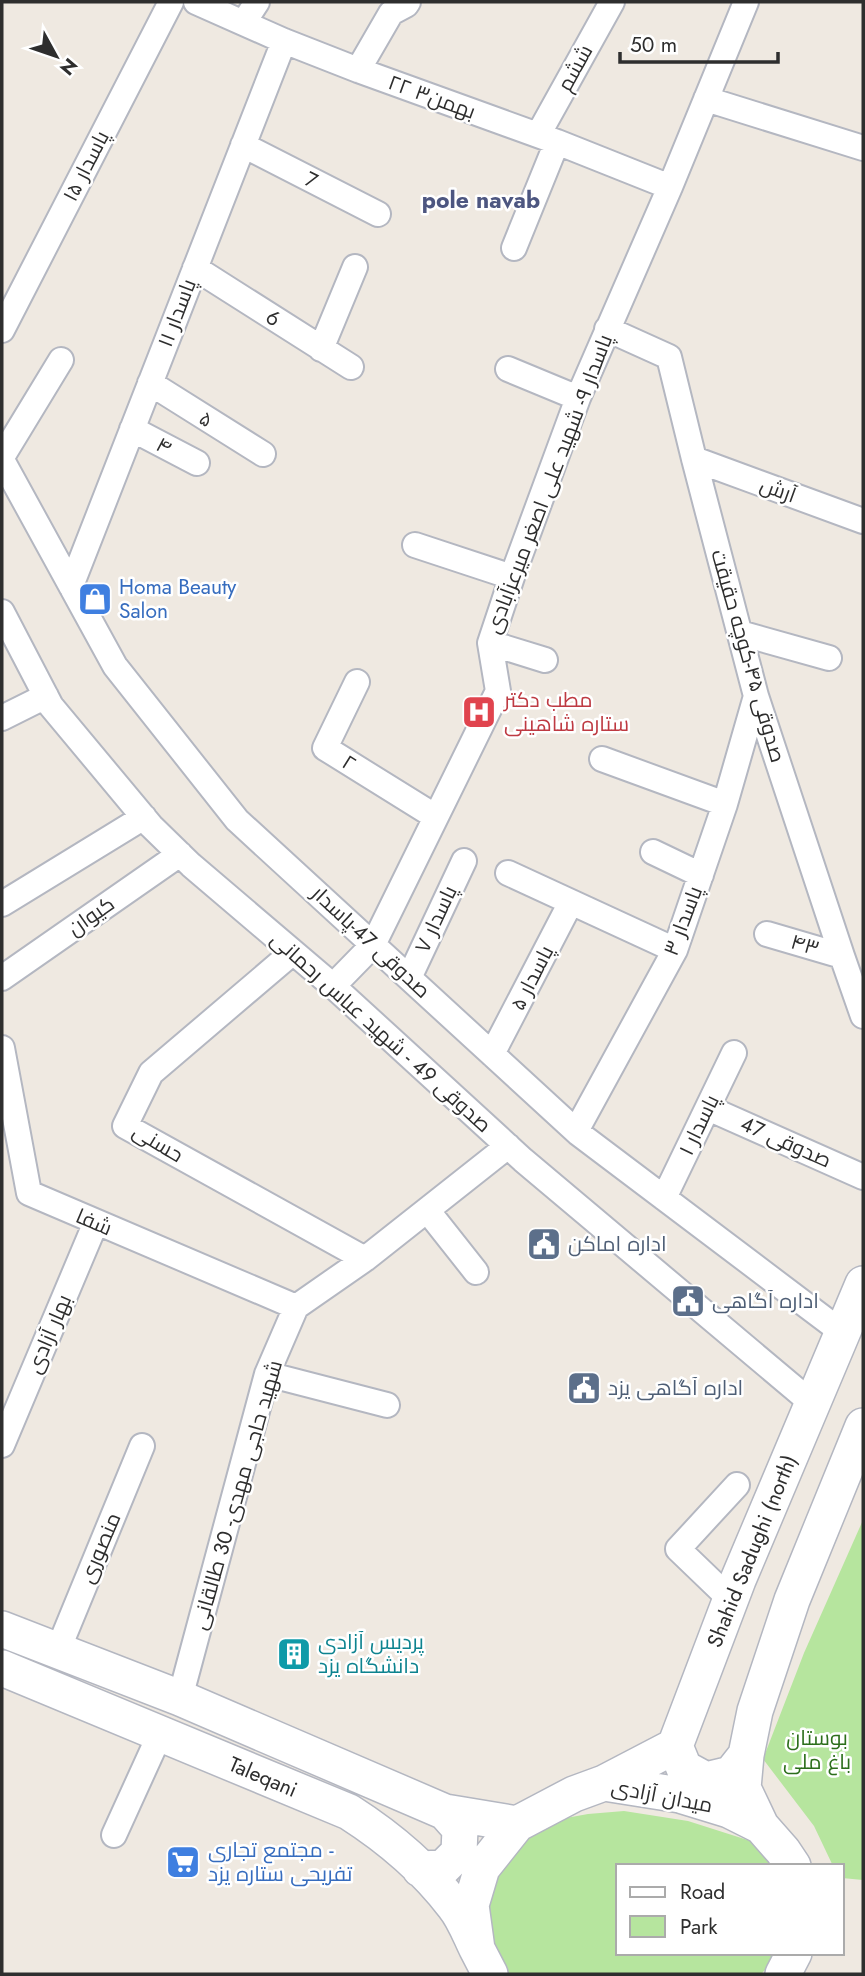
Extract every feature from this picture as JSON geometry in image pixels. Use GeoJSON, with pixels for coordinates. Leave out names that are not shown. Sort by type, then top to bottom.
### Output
{"type":"FeatureCollection","features":[{"type":"Feature","properties":{"kind":"main road","name":"Shahid Sadughi (north)"},"geometry":{"type":"LineString","coordinates":[[675,1746],[730,1600],[863,1284]]}},
{"type":"Feature","properties":{"kind":"main road"},"geometry":{"type":"LineString","coordinates":[[761,1826],[743,1788],[746,1755],[755,1711],[792,1600],[863,1426]]}},
{"type":"Feature","properties":{"kind":"main road","name":"Taleqani"},"geometry":{"type":"LineString","coordinates":[[2,1629],[180,1698],[445,1812],[517,1824]]}},
{"type":"Feature","properties":{"kind":"main road","name":"Taleqani"},"geometry":{"type":"LineString","coordinates":[[2,1668],[349,1812],[380,1833],[433,1881],[456,1908],[484,1966]]}},
{"type":"Feature","properties":{"kind":"main road"},"geometry":{"type":"LineString","coordinates":[[604,1783],[675,1746],[684,1768],[706,1780],[730,1774],[746,1755]]}},
{"type":"Feature","properties":{"kind":"main road","name":"میدان آزادی"},"geometry":{"type":"LineString","coordinates":[[484,1966],[471,1905],[482,1868],[517,1824],[574,1794],[604,1783],[680,1795],[729,1810],[761,1826],[792,1864]]}},
{"type":"Feature","properties":{"kind":"main road"},"geometry":{"type":"LineString","coordinates":[[420,1869],[443,1868],[459,1852],[460,1829],[445,1812]]}},
{"type":"Feature","properties":{"kind":"main road"},"geometry":{"type":"LineString","coordinates":[[783,1974],[793,1955]]}},
{"type":"Feature","properties":{"kind":"main road"},"geometry":{"type":"LineString","coordinates":[[793,1974],[794,1955]]}},
{"type":"Feature","properties":{"kind":"street","name":"پاسدار ۱۵"},"geometry":{"type":"LineString","coordinates":[[2,330],[171,2]]}},
{"type":"Feature","properties":{"kind":"street","name":"۲۲ بهمن۳"},"geometry":{"type":"LineString","coordinates":[[195,2],[251,12],[284,41],[547,138],[670,187]]}},
{"type":"Feature","properties":{"kind":"street"},"geometry":{"type":"LineString","coordinates":[[358,70],[391,13],[408,2]]}},
{"type":"Feature","properties":{"kind":"street","name":"ششم"},"geometry":{"type":"LineString","coordinates":[[514,248],[547,138],[611,2]]}},
{"type":"Feature","properties":{"kind":"street","name":"پاسدار ۹- شهید علی اصغر میرعزآبادی"},"geometry":{"type":"LineString","coordinates":[[333,986],[373,945],[498,691],[490,643],[512,577],[578,398],[670,187],[746,2]]}},
{"type":"Feature","properties":{"kind":"street","name":"پاسدار ۱۱"},"geometry":{"type":"LineString","coordinates":[[71,586],[284,41]]}},
{"type":"Feature","properties":{"kind":"street"},"geometry":{"type":"LineString","coordinates":[[706,99],[863,148]]}},
{"type":"Feature","properties":{"kind":"street","name":"7"},"geometry":{"type":"LineString","coordinates":[[243,145],[378,214]]}},
{"type":"Feature","properties":{"kind":"street"},"geometry":{"type":"LineString","coordinates":[[321,349],[355,267]]}},
{"type":"Feature","properties":{"kind":"street","name":"6"},"geometry":{"type":"LineString","coordinates":[[195,268],[351,367]]}},
{"type":"Feature","properties":{"kind":"street","name":"صدوقی ۴۵-کوچه حقیقت"},"geometry":{"type":"LineString","coordinates":[[607,329],[669,357],[756,696],[863,1016]]}},
{"type":"Feature","properties":{"kind":"street"},"geometry":{"type":"LineString","coordinates":[[2,458],[61,360]]}},
{"type":"Feature","properties":{"kind":"street"},"geometry":{"type":"LineString","coordinates":[[508,369],[578,398]]}},
{"type":"Feature","properties":{"kind":"street","name":"۵"},"geometry":{"type":"LineString","coordinates":[[150,383],[263,454]]}},
{"type":"Feature","properties":{"kind":"street","name":"۴"},"geometry":{"type":"LineString","coordinates":[[132,429],[197,463]]}},
{"type":"Feature","properties":{"kind":"street","name":"صدوقی 47-پاسدار"},"geometry":{"type":"LineString","coordinates":[[2,458],[115,666],[237,820],[576,1131],[843,1333]]}},
{"type":"Feature","properties":{"kind":"street","name":"آرش"},"geometry":{"type":"LineString","coordinates":[[694,459],[863,521]]}},
{"type":"Feature","properties":{"kind":"street"},"geometry":{"type":"LineString","coordinates":[[415,545],[512,577]]}},
{"type":"Feature","properties":{"kind":"street","name":"صدوقی 49 - شهید عباس رحمانی"},"geometry":{"type":"LineString","coordinates":[[2,612],[51,706],[144,817],[180,854],[333,986],[508,1146],[813,1404]]}},
{"type":"Feature","properties":{"kind":"street"},"geometry":{"type":"LineString","coordinates":[[740,634],[830,658]]}},
{"type":"Feature","properties":{"kind":"street"},"geometry":{"type":"LineString","coordinates":[[490,643],[545,660]]}},
{"type":"Feature","properties":{"kind":"street","name":"۲"},"geometry":{"type":"LineString","coordinates":[[357,682],[325,748],[436,817]]}},
{"type":"Feature","properties":{"kind":"street"},"geometry":{"type":"LineString","coordinates":[[2,718],[46,695]]}},
{"type":"Feature","properties":{"kind":"street","name":"پاسدار ۳"},"geometry":{"type":"LineString","coordinates":[[576,1131],[675,950],[725,804],[756,696]]}},
{"type":"Feature","properties":{"kind":"street"},"geometry":{"type":"LineString","coordinates":[[602,759],[725,804]]}},
{"type":"Feature","properties":{"kind":"street"},"geometry":{"type":"LineString","coordinates":[[2,904],[144,817]]}},
{"type":"Feature","properties":{"kind":"street"},"geometry":{"type":"LineString","coordinates":[[653,852],[701,875]]}},
{"type":"Feature","properties":{"kind":"street","name":"کیوان"},"geometry":{"type":"LineString","coordinates":[[2,978],[180,854]]}},
{"type":"Feature","properties":{"kind":"street","name":"پاسدار ۷"},"geometry":{"type":"LineString","coordinates":[[409,978],[464,860]]}},
{"type":"Feature","properties":{"kind":"street"},"geometry":{"type":"LineString","coordinates":[[508,873],[675,950]]}},
{"type":"Feature","properties":{"kind":"street","name":"پاسدار ۵"},"geometry":{"type":"LineString","coordinates":[[492,1054],[571,902]]}},
{"type":"Feature","properties":{"kind":"street","name":"۴۳"},"geometry":{"type":"LineString","coordinates":[[767,934],[842,956]]}},
{"type":"Feature","properties":{"kind":"street","name":"حسنی"},"geometry":{"type":"LineString","coordinates":[[293,952],[150,1073],[125,1126],[365,1259]]}},
{"type":"Feature","properties":{"kind":"street","name":"شفا"},"geometry":{"type":"LineString","coordinates":[[2,1048],[29,1193],[296,1307]]}},
{"type":"Feature","properties":{"kind":"street","name":"پاسدار ۱"},"geometry":{"type":"LineString","coordinates":[[664,1198],[734,1053]]}},
{"type":"Feature","properties":{"kind":"street","name":"صدوقی 47"},"geometry":{"type":"LineString","coordinates":[[708,1108],[863,1177]]}},
{"type":"Feature","properties":{"kind":"street"},"geometry":{"type":"LineString","coordinates":[[296,1307],[365,1259],[508,1146]]}},
{"type":"Feature","properties":{"kind":"street"},"geometry":{"type":"LineString","coordinates":[[427,1210],[476,1272]]}},
{"type":"Feature","properties":{"kind":"street","name":"بهار آزادی"},"geometry":{"type":"LineString","coordinates":[[2,1445],[96,1223]]}},
{"type":"Feature","properties":{"kind":"street","name":"شهید حاجی مهدی- 30 طالقانی"},"geometry":{"type":"LineString","coordinates":[[180,1698],[267,1374],[296,1307]]}},
{"type":"Feature","properties":{"kind":"street"},"geometry":{"type":"LineString","coordinates":[[267,1374],[387,1405]]}},
{"type":"Feature","properties":{"kind":"street","name":"منصوری"},"geometry":{"type":"LineString","coordinates":[[58,1650],[142,1446]]}},
{"type":"Feature","properties":{"kind":"street"},"geometry":{"type":"LineString","coordinates":[[730,1600],[678,1549],[737,1485]]}},
{"type":"Feature","properties":{"kind":"street"},"geometry":{"type":"LineString","coordinates":[[114,1835],[160,1734]]}},
{"type":"Feature","properties":{"kind":"green space","name":"بوستان باغ ملی"},"geometry":{"type":"Polygon","coordinates":[[[863,1520],[863,1880],[844,1878],[844,1864],[832,1864],[814,1826],[763,1759],[804,1653],[863,1520]]]}},
{"type":"Feature","properties":{"kind":"green space"},"geometry":{"type":"Polygon","coordinates":[[[624,1811],[688,1821],[757,1843],[773,1864],[616,1864],[616,1955],[774,1955],[770,1965],[761,1974],[505,1974],[486,1941],[490,1875],[526,1833],[555,1820],[624,1811]]]}},
{"type":"Feature","properties":{"kind":"place","name":"Homa Beauty Salon"},"geometry":{"type":"Point","coordinates":[95,599]}},
{"type":"Feature","properties":{"kind":"place","name":"مطب دکتر ستاره شاهینی"},"geometry":{"type":"Point","coordinates":[479,712]}},
{"type":"Feature","properties":{"kind":"place","name":"اداره اماکن"},"geometry":{"type":"Point","coordinates":[544,1244]}},
{"type":"Feature","properties":{"kind":"place","name":"اداره آگاهی"},"geometry":{"type":"Point","coordinates":[688,1301]}},
{"type":"Feature","properties":{"kind":"place","name":"اداره آگاهی یزد"},"geometry":{"type":"Point","coordinates":[584,1388]}},
{"type":"Feature","properties":{"kind":"place","name":"پردیس آزادی دانشگاه یزد"},"geometry":{"type":"Point","coordinates":[294,1654]}},
{"type":"Feature","properties":{"kind":"place","name":"مجتمع تجاری - تفریحی ستاره یزد"},"geometry":{"type":"Point","coordinates":[183,1862]}},
{"type":"Feature","properties":{"kind":"district","name":"pole navab"},"geometry":{"type":"Point","coordinates":[481,200]}}]}
